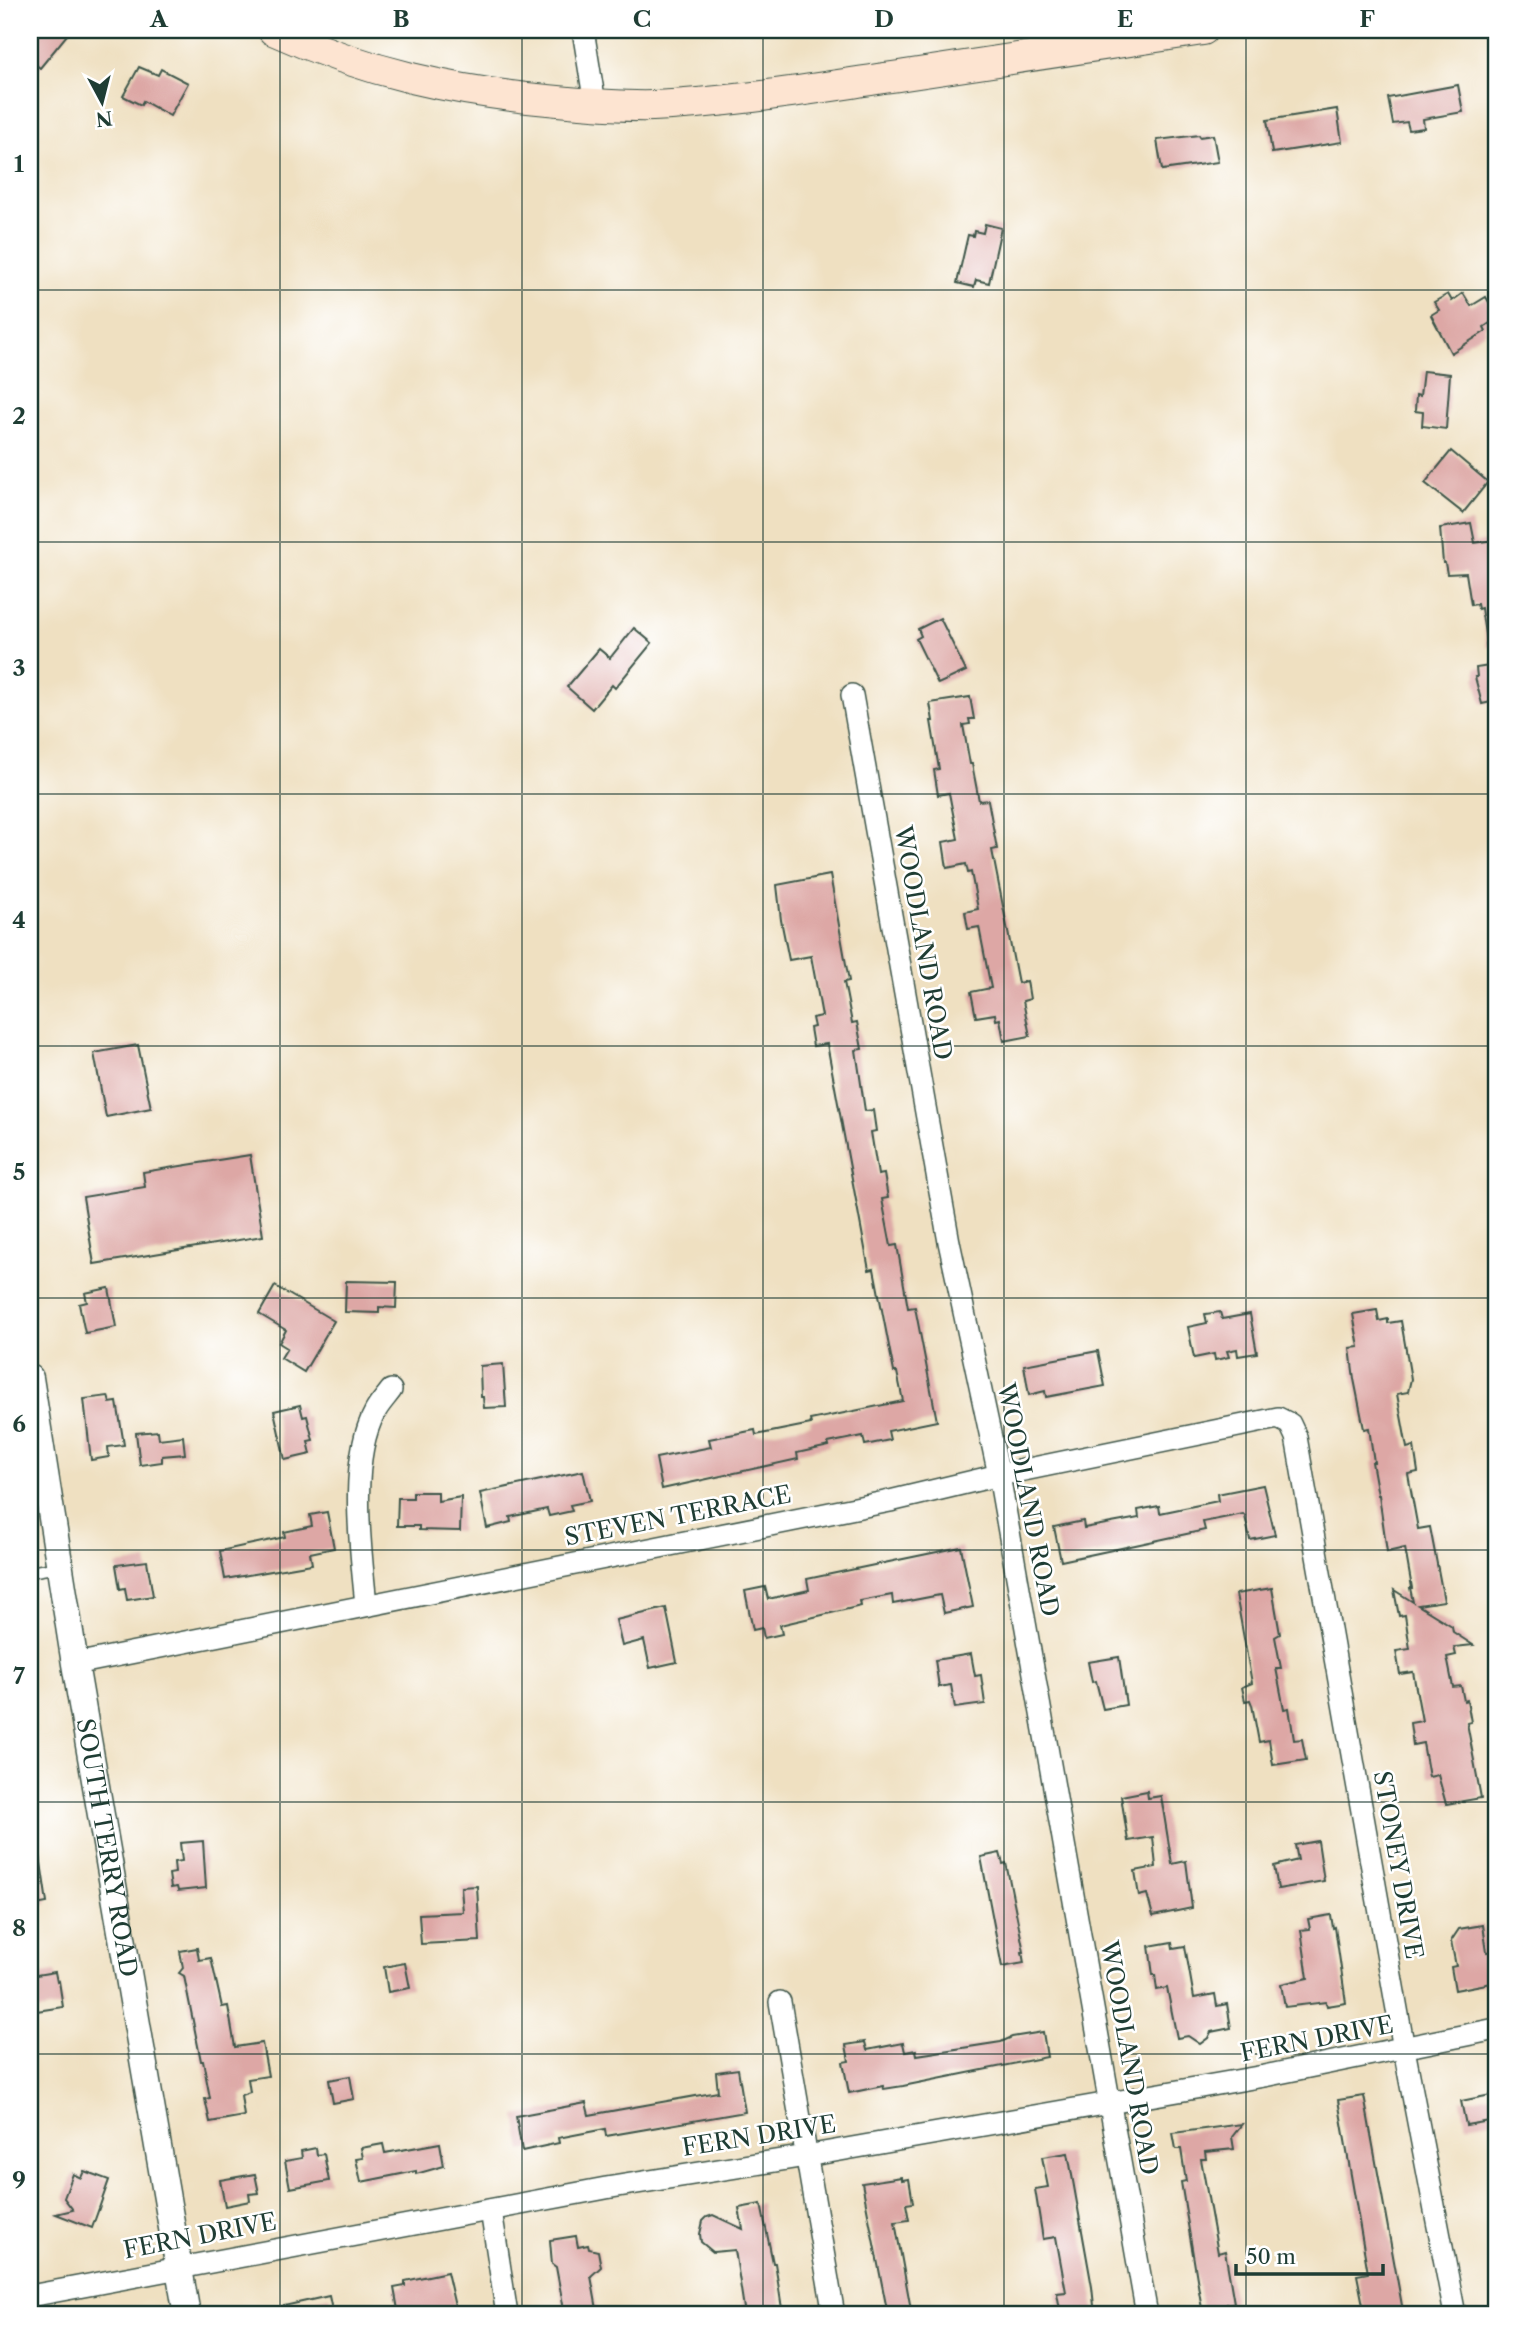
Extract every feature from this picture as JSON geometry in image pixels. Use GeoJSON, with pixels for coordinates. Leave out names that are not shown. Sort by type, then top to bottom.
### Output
{"type":"FeatureCollection","features":[{"type":"Feature","properties":{"kind":"main road"},"geometry":{"type":"LineString","coordinates":[[273,30],[358,64],[446,88],[498,96],[651,106],[749,98],[1203,30]]}},
{"type":"Feature","properties":{"kind":"street"},"geometry":{"type":"LineString","coordinates":[[583,30],[595,104]]}},
{"type":"Feature","properties":{"kind":"street","name":"WOODLAND ROAD"},"geometry":{"type":"LineString","coordinates":[[852,695],[949,1242],[999,1475],[1147,2315]]}},
{"type":"Feature","properties":{"kind":"street","name":"SOUTH TERRY ROAD"},"geometry":{"type":"LineString","coordinates":[[30,1378],[75,1664],[187,2315]]}},
{"type":"Feature","properties":{"kind":"street"},"geometry":{"type":"LineString","coordinates":[[366,1605],[360,1547],[359,1472],[374,1412],[391,1390]]}},
{"type":"Feature","properties":{"kind":"street","name":"STEVEN TERRACE"},"geometry":{"type":"LineString","coordinates":[[75,1664],[876,1504],[999,1475],[1278,1418],[1290,1424]]}},
{"type":"Feature","properties":{"kind":"street","name":"STONEY DRIVE"},"geometry":{"type":"LineString","coordinates":[[1290,1424],[1296,1437],[1404,2049],[1455,2315]]}},
{"type":"Feature","properties":{"kind":"street"},"geometry":{"type":"LineString","coordinates":[[780,2002],[834,2315]]}},
{"type":"Feature","properties":{"kind":"street","name":"FERN DRIVE"},"geometry":{"type":"LineString","coordinates":[[30,2296],[606,2188],[1111,2103],[1404,2049],[1496,2029]]}},
{"type":"Feature","properties":{"kind":"street"},"geometry":{"type":"LineString","coordinates":[[491,2210],[507,2315]]}},
{"type":"Feature","properties":{"kind":"lane"},"geometry":{"type":"LineString","coordinates":[[30,1572],[59,1567]]}},
{"type":"Feature","properties":{"kind":"building"},"geometry":{"type":"Polygon","coordinates":[[[30,30],[71,30],[40,68],[30,60],[30,30]]]}},
{"type":"Feature","properties":{"kind":"building"},"geometry":{"type":"Polygon","coordinates":[[[139,67],[158,75],[161,69],[188,83],[170,116],[143,101],[141,105],[123,96],[139,67]]]}},
{"type":"Feature","properties":{"kind":"building"},"geometry":{"type":"Polygon","coordinates":[[[1458,85],[1463,112],[1423,119],[1424,128],[1409,130],[1407,122],[1393,124],[1388,98],[1458,85]]]}},
{"type":"Feature","properties":{"kind":"building"},"geometry":{"type":"Polygon","coordinates":[[[1337,109],[1342,142],[1272,153],[1267,120],[1337,109]]]}},
{"type":"Feature","properties":{"kind":"building"},"geometry":{"type":"Polygon","coordinates":[[[1213,135],[1218,162],[1162,170],[1157,140],[1213,135]]]}},
{"type":"Feature","properties":{"kind":"building"},"geometry":{"type":"Polygon","coordinates":[[[985,224],[1001,228],[989,283],[976,280],[974,287],[957,283],[968,235],[973,236],[974,231],[983,233],[985,224]]]}},
{"type":"Feature","properties":{"kind":"building"},"geometry":{"type":"Polygon","coordinates":[[[1463,293],[1471,306],[1486,297],[1496,319],[1484,327],[1486,331],[1451,353],[1431,315],[1439,310],[1434,302],[1448,294],[1452,301],[1463,293]]]}},
{"type":"Feature","properties":{"kind":"building"},"geometry":{"type":"Polygon","coordinates":[[[1423,371],[1450,374],[1446,429],[1422,426],[1423,412],[1415,411],[1416,395],[1420,396],[1423,371]]]}},
{"type":"Feature","properties":{"kind":"building"},"geometry":{"type":"Polygon","coordinates":[[[1451,451],[1488,482],[1463,513],[1425,483],[1451,451]]]}},
{"type":"Feature","properties":{"kind":"building"},"geometry":{"type":"Polygon","coordinates":[[[1471,523],[1475,543],[1496,540],[1496,646],[1487,647],[1481,608],[1478,609],[1477,604],[1471,605],[1466,573],[1447,574],[1443,563],[1440,528],[1471,523]]]}},
{"type":"Feature","properties":{"kind":"building"},"geometry":{"type":"Polygon","coordinates":[[[940,618],[966,671],[938,684],[916,639],[921,636],[918,629],[940,618]]]}},
{"type":"Feature","properties":{"kind":"building"},"geometry":{"type":"Polygon","coordinates":[[[634,628],[652,643],[615,688],[612,685],[592,709],[567,687],[599,649],[610,658],[634,628]]]}},
{"type":"Feature","properties":{"kind":"building"},"geometry":{"type":"Polygon","coordinates":[[[1496,665],[1496,701],[1482,704],[1475,677],[1476,668],[1496,665]]]}},
{"type":"Feature","properties":{"kind":"building"},"geometry":{"type":"Polygon","coordinates":[[[970,697],[974,719],[969,719],[970,724],[963,725],[970,764],[979,801],[988,800],[997,849],[992,850],[1018,983],[1027,981],[1030,999],[1023,1001],[1030,1036],[1004,1041],[1000,1019],[996,1020],[995,1014],[976,1017],[971,992],[991,988],[979,927],[968,929],[965,912],[978,909],[971,872],[968,873],[966,864],[947,868],[943,842],[958,839],[949,793],[938,795],[934,770],[939,769],[930,703],[970,697]]]}},
{"type":"Feature","properties":{"kind":"building"},"geometry":{"type":"Polygon","coordinates":[[[830,875],[849,981],[844,982],[852,1023],[857,1022],[862,1049],[856,1050],[865,1111],[873,1110],[876,1131],[871,1132],[878,1175],[884,1174],[888,1198],[882,1199],[891,1246],[897,1245],[908,1308],[915,1307],[937,1421],[888,1431],[890,1440],[865,1445],[863,1436],[828,1443],[829,1446],[797,1453],[798,1459],[662,1489],[656,1458],[711,1447],[709,1439],[755,1430],[756,1435],[811,1424],[810,1420],[903,1401],[897,1372],[894,1372],[874,1269],[869,1270],[827,1044],[813,1046],[810,1028],[814,1027],[812,1018],[822,1016],[811,956],[789,960],[781,920],[777,885],[830,875]]]}},
{"type":"Feature","properties":{"kind":"building"},"geometry":{"type":"Polygon","coordinates":[[[138,1045],[151,1108],[106,1117],[94,1053],[138,1045]]]}},
{"type":"Feature","properties":{"kind":"building"},"geometry":{"type":"Polygon","coordinates":[[[250,1155],[263,1236],[94,1264],[83,1197],[145,1187],[143,1172],[250,1155]]]}},
{"type":"Feature","properties":{"kind":"building"},"geometry":{"type":"Polygon","coordinates":[[[346,1281],[397,1282],[396,1308],[379,1307],[379,1313],[345,1312],[346,1281]]]}},
{"type":"Feature","properties":{"kind":"building"},"geometry":{"type":"Polygon","coordinates":[[[275,1286],[334,1321],[304,1372],[281,1358],[287,1348],[279,1343],[286,1330],[259,1314],[275,1286]]]}},
{"type":"Feature","properties":{"kind":"building"},"geometry":{"type":"Polygon","coordinates":[[[109,1288],[116,1327],[85,1333],[79,1304],[87,1302],[85,1293],[109,1288]]]}},
{"type":"Feature","properties":{"kind":"building"},"geometry":{"type":"Polygon","coordinates":[[[1377,1310],[1379,1321],[1401,1321],[1411,1379],[1408,1392],[1397,1394],[1407,1448],[1414,1446],[1418,1472],[1408,1474],[1418,1529],[1430,1527],[1444,1601],[1418,1605],[1452,1626],[1453,1632],[1473,1645],[1454,1647],[1456,1655],[1447,1657],[1453,1687],[1461,1686],[1464,1701],[1467,1700],[1471,1722],[1467,1723],[1481,1798],[1446,1804],[1438,1775],[1429,1777],[1423,1743],[1413,1745],[1410,1723],[1422,1721],[1413,1672],[1400,1674],[1396,1651],[1410,1649],[1405,1615],[1399,1616],[1394,1590],[1413,1602],[1412,1588],[1405,1548],[1387,1552],[1369,1428],[1364,1429],[1350,1348],[1359,1347],[1353,1314],[1377,1310]]]}},
{"type":"Feature","properties":{"kind":"building"},"geometry":{"type":"Polygon","coordinates":[[[1220,1312],[1222,1319],[1250,1314],[1257,1353],[1238,1356],[1237,1349],[1227,1351],[1229,1357],[1215,1360],[1214,1354],[1194,1358],[1188,1327],[1207,1323],[1205,1314],[1220,1312]]]}},
{"type":"Feature","properties":{"kind":"building"},"geometry":{"type":"Polygon","coordinates":[[[1098,1351],[1105,1386],[1046,1397],[1045,1391],[1029,1395],[1024,1365],[1098,1351]]]}},
{"type":"Feature","properties":{"kind":"building"},"geometry":{"type":"Polygon","coordinates":[[[503,1364],[506,1407],[484,1408],[480,1366],[503,1364]]]}},
{"type":"Feature","properties":{"kind":"building"},"geometry":{"type":"Polygon","coordinates":[[[108,1396],[110,1403],[117,1402],[124,1445],[108,1447],[109,1457],[91,1460],[84,1399],[108,1396]]]}},
{"type":"Feature","properties":{"kind":"building"},"geometry":{"type":"Polygon","coordinates":[[[300,1405],[303,1417],[307,1416],[313,1440],[308,1441],[311,1454],[285,1460],[274,1411],[300,1405]]]}},
{"type":"Feature","properties":{"kind":"building"},"geometry":{"type":"Polygon","coordinates":[[[158,1431],[159,1439],[183,1436],[185,1454],[162,1456],[162,1462],[140,1465],[136,1433],[158,1431]]]}},
{"type":"Feature","properties":{"kind":"building"},"geometry":{"type":"Polygon","coordinates":[[[583,1471],[590,1501],[570,1505],[572,1511],[549,1516],[547,1509],[510,1517],[511,1522],[487,1528],[480,1493],[583,1471]]]}},
{"type":"Feature","properties":{"kind":"building"},"geometry":{"type":"Polygon","coordinates":[[[1263,1485],[1275,1535],[1250,1540],[1243,1514],[1203,1522],[1205,1530],[1061,1561],[1054,1527],[1083,1521],[1084,1528],[1139,1518],[1138,1510],[1159,1506],[1160,1513],[1218,1501],[1217,1494],[1263,1485]]]}},
{"type":"Feature","properties":{"kind":"building"},"geometry":{"type":"Polygon","coordinates":[[[413,1492],[438,1492],[438,1501],[461,1497],[460,1531],[419,1530],[419,1526],[397,1526],[398,1498],[413,1498],[413,1492]]]}},
{"type":"Feature","properties":{"kind":"building"},"geometry":{"type":"Polygon","coordinates":[[[327,1512],[334,1548],[310,1553],[312,1564],[225,1579],[220,1551],[285,1537],[284,1532],[312,1526],[310,1515],[327,1512]]]}},
{"type":"Feature","properties":{"kind":"building"},"geometry":{"type":"Polygon","coordinates":[[[961,1547],[973,1607],[944,1613],[940,1595],[893,1604],[892,1595],[860,1601],[861,1606],[780,1625],[782,1634],[764,1638],[762,1628],[753,1630],[745,1591],[765,1587],[768,1599],[809,1590],[807,1579],[961,1547]]]}},
{"type":"Feature","properties":{"kind":"building"},"geometry":{"type":"Polygon","coordinates":[[[147,1561],[153,1596],[127,1600],[125,1588],[120,1589],[116,1565],[147,1561]]]}},
{"type":"Feature","properties":{"kind":"building"},"geometry":{"type":"Polygon","coordinates":[[[1272,1588],[1280,1634],[1275,1637],[1281,1668],[1276,1668],[1284,1709],[1289,1708],[1294,1740],[1302,1739],[1306,1760],[1273,1765],[1269,1740],[1259,1742],[1252,1705],[1250,1700],[1245,1701],[1242,1687],[1252,1683],[1236,1594],[1272,1588]]]}},
{"type":"Feature","properties":{"kind":"building"},"geometry":{"type":"Polygon","coordinates":[[[666,1608],[677,1662],[650,1668],[644,1640],[622,1646],[616,1620],[666,1608]]]}},
{"type":"Feature","properties":{"kind":"building"},"geometry":{"type":"Polygon","coordinates":[[[971,1654],[975,1676],[981,1675],[985,1704],[955,1708],[951,1685],[939,1687],[935,1660],[971,1654]]]}},
{"type":"Feature","properties":{"kind":"building"},"geometry":{"type":"Polygon","coordinates":[[[1119,1657],[1126,1705],[1103,1709],[1096,1681],[1092,1682],[1088,1662],[1119,1657]]]}},
{"type":"Feature","properties":{"kind":"building"},"geometry":{"type":"Polygon","coordinates":[[[1147,1791],[1148,1798],[1161,1796],[1172,1864],[1186,1861],[1192,1908],[1153,1916],[1147,1894],[1139,1896],[1135,1871],[1156,1867],[1153,1837],[1128,1841],[1121,1796],[1147,1791]]]}},
{"type":"Feature","properties":{"kind":"building"},"geometry":{"type":"Polygon","coordinates":[[[203,1841],[206,1888],[178,1891],[177,1887],[171,1888],[169,1874],[175,1873],[174,1862],[182,1861],[180,1843],[203,1841]]]}},
{"type":"Feature","properties":{"kind":"building"},"geometry":{"type":"Polygon","coordinates":[[[1318,1841],[1324,1881],[1278,1889],[1274,1866],[1298,1860],[1295,1845],[1318,1841]]]}},
{"type":"Feature","properties":{"kind":"building"},"geometry":{"type":"Polygon","coordinates":[[[39,1849],[47,1903],[30,1906],[30,1850],[39,1849]]]}},
{"type":"Feature","properties":{"kind":"building"},"geometry":{"type":"Polygon","coordinates":[[[1000,1853],[1003,1864],[1006,1863],[1024,1952],[1024,1963],[1002,1967],[981,1857],[1000,1853]]]}},
{"type":"Feature","properties":{"kind":"building"},"geometry":{"type":"Polygon","coordinates":[[[477,1886],[480,1941],[421,1944],[419,1914],[463,1912],[461,1887],[477,1886]]]}},
{"type":"Feature","properties":{"kind":"building"},"geometry":{"type":"Polygon","coordinates":[[[1331,1915],[1346,2003],[1327,2006],[1326,2002],[1285,2007],[1281,1984],[1308,1978],[1301,1930],[1310,1929],[1308,1919],[1331,1915]]]}},
{"type":"Feature","properties":{"kind":"building"},"geometry":{"type":"Polygon","coordinates":[[[1483,1925],[1487,1952],[1494,1951],[1496,1960],[1496,1972],[1491,1973],[1492,1983],[1455,1990],[1451,1967],[1456,1966],[1451,1941],[1459,1929],[1483,1925]]]}},
{"type":"Feature","properties":{"kind":"building"},"geometry":{"type":"Polygon","coordinates":[[[1172,1942],[1173,1948],[1185,1946],[1194,1998],[1215,1994],[1217,2006],[1227,2004],[1231,2028],[1211,2032],[1200,2044],[1188,2036],[1177,2038],[1167,1988],[1157,1990],[1149,1946],[1172,1942]]]}},
{"type":"Feature","properties":{"kind":"building"},"geometry":{"type":"Polygon","coordinates":[[[197,1948],[199,1960],[211,1958],[222,2007],[228,2006],[235,2047],[262,2043],[268,2076],[248,2079],[250,2092],[241,2095],[244,2116],[210,2122],[205,2099],[210,2098],[203,2061],[184,1976],[179,1973],[183,1968],[180,1951],[197,1948]]]}},
{"type":"Feature","properties":{"kind":"building"},"geometry":{"type":"Polygon","coordinates":[[[405,1963],[410,1988],[388,1992],[384,1967],[405,1963]]]}},
{"type":"Feature","properties":{"kind":"building"},"geometry":{"type":"Polygon","coordinates":[[[55,1972],[63,2007],[30,2012],[30,1976],[55,1972]]]}},
{"type":"Feature","properties":{"kind":"building"},"geometry":{"type":"Polygon","coordinates":[[[1043,2032],[1047,2057],[903,2086],[884,2089],[883,2086],[849,2093],[843,2062],[849,2061],[846,2045],[865,2042],[867,2050],[903,2043],[905,2052],[916,2050],[917,2055],[1001,2042],[1012,2037],[1043,2032]]]}},
{"type":"Feature","properties":{"kind":"building"},"geometry":{"type":"Polygon","coordinates":[[[738,2069],[745,2112],[606,2136],[605,2129],[558,2138],[559,2143],[522,2151],[516,2116],[586,2103],[589,2115],[718,2092],[716,2072],[738,2069]]]}},
{"type":"Feature","properties":{"kind":"building"},"geometry":{"type":"Polygon","coordinates":[[[350,2076],[354,2099],[333,2103],[329,2080],[350,2076]]]}},
{"type":"Feature","properties":{"kind":"building"},"geometry":{"type":"Polygon","coordinates":[[[1496,2094],[1496,2120],[1466,2125],[1461,2101],[1496,2094]]]}},
{"type":"Feature","properties":{"kind":"building"},"geometry":{"type":"Polygon","coordinates":[[[1364,2096],[1403,2311],[1380,2315],[1365,2315],[1357,2275],[1368,2273],[1338,2100],[1364,2096]]]}},
{"type":"Feature","properties":{"kind":"building"},"geometry":{"type":"Polygon","coordinates":[[[1242,2124],[1232,2137],[1234,2149],[1205,2152],[1206,2159],[1201,2159],[1218,2253],[1225,2251],[1234,2303],[1227,2304],[1229,2315],[1203,2315],[1181,2182],[1186,2181],[1181,2149],[1176,2149],[1173,2133],[1242,2124]]]}},
{"type":"Feature","properties":{"kind":"building"},"geometry":{"type":"Polygon","coordinates":[[[440,2143],[444,2166],[416,2174],[416,2171],[361,2182],[356,2159],[363,2158],[361,2148],[383,2144],[385,2153],[440,2143]]]}},
{"type":"Feature","properties":{"kind":"building"},"geometry":{"type":"Polygon","coordinates":[[[316,2148],[317,2155],[324,2154],[329,2181],[290,2188],[285,2161],[302,2158],[301,2151],[316,2148]]]}},
{"type":"Feature","properties":{"kind":"building"},"geometry":{"type":"Polygon","coordinates":[[[1068,2153],[1095,2315],[1061,2315],[1057,2293],[1066,2292],[1056,2237],[1043,2239],[1035,2189],[1048,2187],[1042,2157],[1068,2153]]]}},
{"type":"Feature","properties":{"kind":"building"},"geometry":{"type":"Polygon","coordinates":[[[84,2171],[109,2180],[92,2228],[56,2214],[73,2210],[64,2198],[73,2174],[81,2178],[84,2171]]]}},
{"type":"Feature","properties":{"kind":"building"},"geometry":{"type":"Polygon","coordinates":[[[255,2174],[259,2193],[249,2194],[250,2201],[225,2206],[220,2180],[255,2174]]]}},
{"type":"Feature","properties":{"kind":"building"},"geometry":{"type":"Polygon","coordinates":[[[902,2177],[902,2180],[909,2179],[913,2203],[906,2204],[909,2220],[895,2222],[912,2315],[888,2315],[862,2183],[902,2177]]]}},
{"type":"Feature","properties":{"kind":"building"},"geometry":{"type":"Polygon","coordinates":[[[761,2204],[775,2263],[783,2315],[745,2315],[735,2250],[713,2252],[701,2242],[703,2221],[707,2217],[713,2215],[743,2229],[739,2208],[761,2204]]]}},
{"type":"Feature","properties":{"kind":"building"},"geometry":{"type":"Polygon","coordinates":[[[576,2236],[578,2247],[588,2245],[589,2249],[598,2251],[601,2267],[591,2276],[598,2315],[565,2315],[556,2267],[552,2264],[550,2240],[576,2236]]]}},
{"type":"Feature","properties":{"kind":"building"},"geometry":{"type":"Polygon","coordinates":[[[447,2272],[457,2315],[399,2315],[394,2288],[405,2286],[405,2281],[447,2272]]]}},
{"type":"Feature","properties":{"kind":"building"},"geometry":{"type":"Polygon","coordinates":[[[329,2296],[333,2315],[276,2315],[275,2308],[329,2296]]]}}]}
